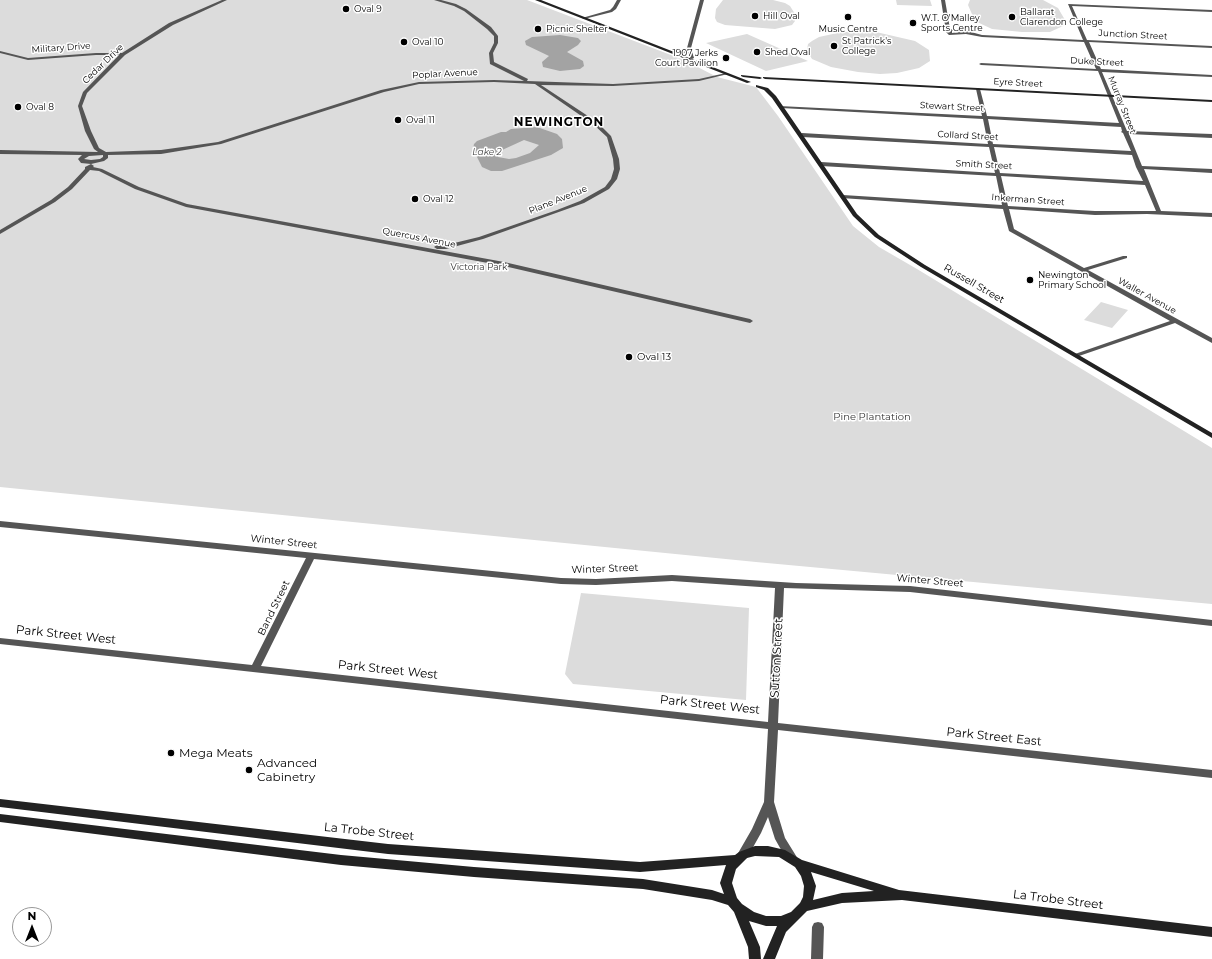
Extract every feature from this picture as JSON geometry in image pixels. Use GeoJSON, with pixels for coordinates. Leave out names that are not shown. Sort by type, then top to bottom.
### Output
{"type":"FeatureCollection","features":[{"type":"Feature","properties":{"kind":"main road"},"geometry":{"type":"LineString","coordinates":[[537,0],[692,58],[749,82],[752,79],[760,78]]}},
{"type":"Feature","properties":{"kind":"main road"},"geometry":{"type":"LineString","coordinates":[[685,56],[728,73],[745,77],[760,78]]}},
{"type":"Feature","properties":{"kind":"main road","name":"Eyre Street"},"geometry":{"type":"LineString","coordinates":[[760,78],[1212,101]]}},
{"type":"Feature","properties":{"kind":"main road"},"geometry":{"type":"LineString","coordinates":[[766,78],[771,81],[772,85]]}},
{"type":"Feature","properties":{"kind":"main road","name":"Eyre Street"},"geometry":{"type":"LineString","coordinates":[[758,86],[792,81],[822,81]]}},
{"type":"Feature","properties":{"kind":"main road","name":"Russell Street"},"geometry":{"type":"LineString","coordinates":[[749,82],[766,89],[774,97],[802,135],[859,220],[890,246],[1212,436]]}},
{"type":"Feature","properties":{"kind":"main road","name":"Russell Street"},"geometry":{"type":"LineString","coordinates":[[772,85],[774,97]]}},
{"type":"Feature","properties":{"kind":"main road","name":"La Trobe Street"},"geometry":{"type":"LineString","coordinates":[[0,803],[388,849],[640,867],[740,858]]}},
{"type":"Feature","properties":{"kind":"main road"},"geometry":{"type":"LineString","coordinates":[[0,818],[341,860],[474,872],[643,884],[712,895],[735,904],[750,916],[766,921],[781,921],[795,916]]}},
{"type":"Feature","properties":{"kind":"main road"},"geometry":{"type":"LineString","coordinates":[[756,959],[754,947],[726,883],[731,867],[740,858],[755,851],[781,853],[796,862],[806,874],[810,886],[809,897],[804,907],[781,929],[769,959]]}},
{"type":"Feature","properties":{"kind":"main road","name":"La Trobe Street"},"geometry":{"type":"LineString","coordinates":[[796,862],[902,895]]}},
{"type":"Feature","properties":{"kind":"main road","name":"La Trobe Street"},"geometry":{"type":"LineString","coordinates":[[804,907],[842,898],[902,895],[1212,932]]}},
{"type":"Feature","properties":{"kind":"street","name":"Cedar Drive"},"geometry":{"type":"LineString","coordinates":[[94,146],[80,106],[82,100],[97,80],[124,54],[171,24],[225,0]]}},
{"type":"Feature","properties":{"kind":"street","name":"Plane Avenue"},"geometry":{"type":"LineString","coordinates":[[416,246],[446,247],[481,238],[582,202],[607,188],[614,179],[618,169],[609,137],[594,123],[533,83],[492,63],[491,53],[496,43],[496,36],[489,28],[460,8],[436,0]]}},
{"type":"Feature","properties":{"kind":"street"},"geometry":{"type":"LineString","coordinates":[[584,18],[611,11],[615,8],[619,0]]}},
{"type":"Feature","properties":{"kind":"street"},"geometry":{"type":"LineString","coordinates":[[679,54],[686,52],[689,48],[702,0]]}},
{"type":"Feature","properties":{"kind":"street"},"geometry":{"type":"LineString","coordinates":[[943,0],[948,32],[961,32]]}},
{"type":"Feature","properties":{"kind":"street","name":"Murray Street"},"geometry":{"type":"LineString","coordinates":[[1159,212],[1099,70],[1069,5],[1212,11]]}},
{"type":"Feature","properties":{"kind":"street"},"geometry":{"type":"LineString","coordinates":[[947,24],[951,28],[961,32]]}},
{"type":"Feature","properties":{"kind":"street","name":"Junction Street"},"geometry":{"type":"LineString","coordinates":[[961,32],[982,36],[1212,47]]}},
{"type":"Feature","properties":{"kind":"street"},"geometry":{"type":"LineString","coordinates":[[689,48],[692,58]]}},
{"type":"Feature","properties":{"kind":"street","name":"Military Drive"},"geometry":{"type":"LineString","coordinates":[[0,52],[28,59],[96,54],[124,54]]}},
{"type":"Feature","properties":{"kind":"street","name":"Duke Street"},"geometry":{"type":"LineString","coordinates":[[981,64],[1212,76]]}},
{"type":"Feature","properties":{"kind":"street","name":"Poplar Avenue"},"geometry":{"type":"LineString","coordinates":[[100,161],[126,155],[189,149],[223,142],[408,85],[466,80],[579,86],[624,85],[704,79],[728,73]]}},
{"type":"Feature","properties":{"kind":"street","name":"Waller Avenue"},"geometry":{"type":"LineString","coordinates":[[978,89],[1012,232],[1212,341]]}},
{"type":"Feature","properties":{"kind":"street","name":"Stewart Street"},"geometry":{"type":"LineString","coordinates":[[781,107],[1121,125]]}},
{"type":"Feature","properties":{"kind":"street"},"geometry":{"type":"LineString","coordinates":[[1124,132],[1212,136]]}},
{"type":"Feature","properties":{"kind":"street","name":"Collard Street"},"geometry":{"type":"LineString","coordinates":[[802,135],[1133,153]]}},
{"type":"Feature","properties":{"kind":"street"},"geometry":{"type":"LineString","coordinates":[[0,232],[53,201],[70,188],[87,165],[106,158],[104,154],[94,146],[81,159],[69,155]]}},
{"type":"Feature","properties":{"kind":"street"},"geometry":{"type":"LineString","coordinates":[[0,152],[69,155],[87,154]]}},
{"type":"Feature","properties":{"kind":"street","name":"Poplar Avenue"},"geometry":{"type":"LineString","coordinates":[[87,154],[126,155]]}},
{"type":"Feature","properties":{"kind":"street","name":"Quercus Avenue"},"geometry":{"type":"LineString","coordinates":[[81,159],[87,165],[137,188],[186,205],[416,246],[504,264],[750,321]]}},
{"type":"Feature","properties":{"kind":"street","name":"Smith Street"},"geometry":{"type":"LineString","coordinates":[[821,164],[1146,183]]}},
{"type":"Feature","properties":{"kind":"street"},"geometry":{"type":"LineString","coordinates":[[1139,167],[1212,171]]}},
{"type":"Feature","properties":{"kind":"street","name":"Inkerman Street"},"geometry":{"type":"LineString","coordinates":[[843,197],[1099,213],[1159,212],[1212,216]]}},
{"type":"Feature","properties":{"kind":"street"},"geometry":{"type":"LineString","coordinates":[[1082,270],[1125,256]]}},
{"type":"Feature","properties":{"kind":"street"},"geometry":{"type":"LineString","coordinates":[[1077,355],[1174,321]]}},
{"type":"Feature","properties":{"kind":"street","name":"Winter Street"},"geometry":{"type":"LineString","coordinates":[[0,524],[561,581],[596,582],[672,578],[780,586],[925,591],[1212,623]]}},
{"type":"Feature","properties":{"kind":"street","name":"Band Street"},"geometry":{"type":"LineString","coordinates":[[255,669],[311,556]]}},
{"type":"Feature","properties":{"kind":"street","name":"Sutton Street"},"geometry":{"type":"LineString","coordinates":[[780,586],[769,802],[780,838],[796,862]]}},
{"type":"Feature","properties":{"kind":"street","name":"Park Street West"},"geometry":{"type":"LineString","coordinates":[[0,641],[773,725]]}},
{"type":"Feature","properties":{"kind":"street","name":"Park Street East"},"geometry":{"type":"LineString","coordinates":[[773,725],[1212,774]]}},
{"type":"Feature","properties":{"kind":"street","name":"Sutton Street"},"geometry":{"type":"LineString","coordinates":[[740,858],[757,830],[769,802]]}},
{"type":"Feature","properties":{"kind":"street"},"geometry":{"type":"LineString","coordinates":[[817,959],[818,927]]}},
{"type":"Feature","properties":{"kind":"green space","name":"Victoria Park"},"geometry":{"type":"Polygon","coordinates":[[[0,0],[527,0],[684,60],[717,77],[756,87],[778,116],[853,226],[879,247],[1212,448],[1212,604],[756,562],[0,487],[0,0]]]}},
{"type":"Feature","properties":{"kind":"green space","name":"Hill Oval"},"geometry":{"type":"Polygon","coordinates":[[[723,0],[773,0],[785,3],[790,6],[795,14],[795,21],[792,25],[775,29],[725,25],[717,22],[715,18],[716,9],[723,0]]]}},
{"type":"Feature","properties":{"kind":"green space"},"geometry":{"type":"Polygon","coordinates":[[[896,0],[930,0],[932,6],[897,5],[896,0]]]}},
{"type":"Feature","properties":{"kind":"green space"},"geometry":{"type":"Polygon","coordinates":[[[970,0],[1043,0],[1058,8],[1065,20],[1063,26],[1050,32],[1022,32],[992,29],[975,21],[968,5],[970,0]]]}},
{"type":"Feature","properties":{"kind":"green space"},"geometry":{"type":"Polygon","coordinates":[[[842,32],[876,32],[915,41],[929,50],[930,61],[919,68],[897,73],[880,74],[831,67],[812,59],[807,50],[808,44],[819,37],[842,32]]]}},
{"type":"Feature","properties":{"kind":"green space","name":"Shed Oval"},"geometry":{"type":"Polygon","coordinates":[[[747,34],[808,61],[766,71],[706,43],[747,34]]]}},
{"type":"Feature","properties":{"kind":"green space"},"geometry":{"type":"Polygon","coordinates":[[[1101,302],[1128,310],[1112,328],[1084,320],[1101,302]]]}},
{"type":"Feature","properties":{"kind":"green space"},"geometry":{"type":"Polygon","coordinates":[[[581,593],[749,608],[746,700],[573,684],[565,674],[581,593]]]}},
{"type":"Feature","properties":{"kind":"water"},"geometry":{"type":"Polygon","coordinates":[[[560,35],[578,38],[581,41],[578,45],[567,52],[583,61],[584,66],[580,69],[560,71],[543,67],[542,62],[549,56],[526,45],[525,41],[532,37],[560,35]]]}},
{"type":"Feature","properties":{"kind":"water","name":"Lake 2"},"geometry":{"type":"Polygon","coordinates":[[[537,127],[557,134],[562,139],[563,148],[551,155],[502,171],[491,171],[482,167],[473,149],[474,144],[477,141],[511,129],[537,127]],[[524,140],[500,151],[498,157],[509,159],[516,158],[530,153],[539,145],[524,140]]]}},
{"type":"Feature","properties":{"kind":"place","name":"Oval 9"},"geometry":{"type":"Point","coordinates":[346,9]}},
{"type":"Feature","properties":{"kind":"place","name":"Hill Oval"},"geometry":{"type":"Point","coordinates":[755,16]}},
{"type":"Feature","properties":{"kind":"place","name":"Music Centre"},"geometry":{"type":"Point","coordinates":[848,17]}},
{"type":"Feature","properties":{"kind":"place","name":"Ballarat Clarendon College"},"geometry":{"type":"Point","coordinates":[1012,17]}},
{"type":"Feature","properties":{"kind":"place","name":"W.T. O'Malley Sports Centre"},"geometry":{"type":"Point","coordinates":[913,23]}},
{"type":"Feature","properties":{"kind":"place","name":"Picnic Shelter"},"geometry":{"type":"Point","coordinates":[538,29]}},
{"type":"Feature","properties":{"kind":"place","name":"Oval 10"},"geometry":{"type":"Point","coordinates":[404,42]}},
{"type":"Feature","properties":{"kind":"place","name":"St Patrick's College"},"geometry":{"type":"Point","coordinates":[834,46]}},
{"type":"Feature","properties":{"kind":"place","name":"Shed Oval"},"geometry":{"type":"Point","coordinates":[757,52]}},
{"type":"Feature","properties":{"kind":"place","name":"1907 Jerks Court Pavilion"},"geometry":{"type":"Point","coordinates":[726,58]}},
{"type":"Feature","properties":{"kind":"place","name":"Oval 8"},"geometry":{"type":"Point","coordinates":[18,107]}},
{"type":"Feature","properties":{"kind":"place","name":"Oval 11"},"geometry":{"type":"Point","coordinates":[398,120]}},
{"type":"Feature","properties":{"kind":"place","name":"Oval 12"},"geometry":{"type":"Point","coordinates":[415,199]}},
{"type":"Feature","properties":{"kind":"place","name":"Newington Primary School"},"geometry":{"type":"Point","coordinates":[1030,280]}},
{"type":"Feature","properties":{"kind":"place","name":"Oval 13"},"geometry":{"type":"Point","coordinates":[629,357]}},
{"type":"Feature","properties":{"kind":"place","name":"Mega Meats"},"geometry":{"type":"Point","coordinates":[171,753]}},
{"type":"Feature","properties":{"kind":"place","name":"Advanced Cabinetry"},"geometry":{"type":"Point","coordinates":[249,770]}},
{"type":"Feature","properties":{"kind":"district","name":"NEWINGTON"},"geometry":{"type":"Point","coordinates":[559,122]}},
{"type":"Feature","properties":{"kind":"park label","name":"Pine Plantation"},"geometry":{"type":"Point","coordinates":[872,417]}}]}
